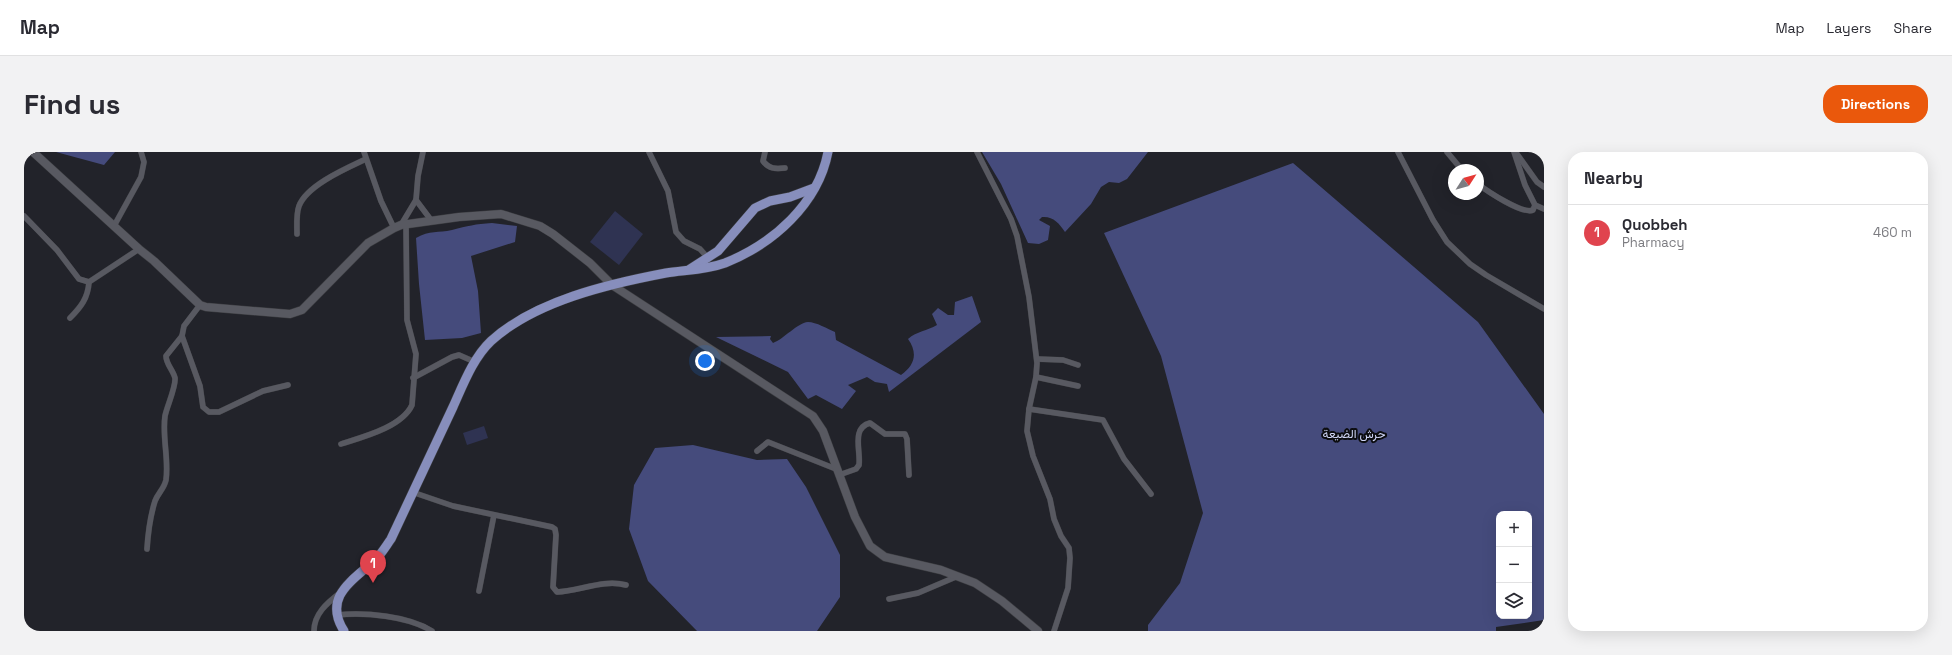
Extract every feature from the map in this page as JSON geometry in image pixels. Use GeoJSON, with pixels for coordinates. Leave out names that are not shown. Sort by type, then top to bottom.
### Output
{"type":"FeatureCollection","features":[{"type":"Feature","properties":{"kind":"main road"},"geometry":{"type":"LineString","coordinates":[[344,631],[338,615],[337,607],[341,593],[386,546],[475,362],[490,342],[501,333],[546,307],[612,285],[690,269],[712,267],[724,263],[758,246],[788,223],[808,199],[822,175],[828,152]]}},
{"type":"Feature","properties":{"kind":"main road"},"geometry":{"type":"LineString","coordinates":[[690,269],[718,251],[755,208],[770,201],[790,197],[814,188]]}},
{"type":"Feature","properties":{"kind":"main road"},"geometry":{"type":"LineString","coordinates":[[718,251],[724,263]]}},
{"type":"Feature","properties":{"kind":"street"},"geometry":{"type":"LineString","coordinates":[[33,152],[154,261],[200,305],[290,314],[296,313],[314,298],[359,250],[376,237],[400,226],[431,220],[494,214],[526,221],[540,226],[553,234],[590,263],[612,285],[812,416],[823,431],[855,517],[870,546],[885,556],[958,576],[975,583],[987,590],[1038,631]]}},
{"type":"Feature","properties":{"kind":"street"},"geometry":{"type":"LineString","coordinates":[[114,226],[141,177],[144,162],[141,152]]}},
{"type":"Feature","properties":{"kind":"street"},"geometry":{"type":"LineString","coordinates":[[341,444],[382,430],[404,416],[412,405],[416,354],[407,320],[400,226],[381,201],[364,152]]}},
{"type":"Feature","properties":{"kind":"street"},"geometry":{"type":"LineString","coordinates":[[400,226],[416,200],[418,176],[423,152]]}},
{"type":"Feature","properties":{"kind":"street"},"geometry":{"type":"LineString","coordinates":[[649,152],[668,191],[676,232],[684,241],[700,249],[709,257],[712,267]]}},
{"type":"Feature","properties":{"kind":"street"},"geometry":{"type":"LineString","coordinates":[[765,152],[763,161],[767,166],[772,169],[785,168]]}},
{"type":"Feature","properties":{"kind":"street"},"geometry":{"type":"LineString","coordinates":[[977,152],[1006,208],[1017,236],[1031,309],[1037,359],[1036,377],[1029,409],[1027,431],[1033,456],[1050,499],[1058,529],[1069,548],[1070,558],[1068,588],[1054,631]]}},
{"type":"Feature","properties":{"kind":"street"},"geometry":{"type":"LineString","coordinates":[[1398,152],[1433,220],[1447,242],[1486,275],[1544,309]]}},
{"type":"Feature","properties":{"kind":"street"},"geometry":{"type":"LineString","coordinates":[[1447,152],[1457,164]]}},
{"type":"Feature","properties":{"kind":"street"},"geometry":{"type":"LineString","coordinates":[[1515,152],[1537,182],[1544,187]]}},
{"type":"Feature","properties":{"kind":"street"},"geometry":{"type":"LineString","coordinates":[[1515,152],[1525,185],[1535,205],[1544,209]]}},
{"type":"Feature","properties":{"kind":"street"},"geometry":{"type":"LineString","coordinates":[[297,234],[299,207],[309,193],[341,171],[366,159]]}},
{"type":"Feature","properties":{"kind":"street"},"geometry":{"type":"LineString","coordinates":[[1484,188],[1497,197],[1526,211],[1532,212],[1535,205]]}},
{"type":"Feature","properties":{"kind":"street"},"geometry":{"type":"LineString","coordinates":[[416,200],[431,220]]}},
{"type":"Feature","properties":{"kind":"street"},"geometry":{"type":"LineString","coordinates":[[24,216],[57,250],[79,279],[89,282]]}},
{"type":"Feature","properties":{"kind":"street"},"geometry":{"type":"LineString","coordinates":[[89,282],[139,249]]}},
{"type":"Feature","properties":{"kind":"street"},"geometry":{"type":"LineString","coordinates":[[70,318],[84,303],[88,295],[89,282]]}},
{"type":"Feature","properties":{"kind":"street"},"geometry":{"type":"LineString","coordinates":[[147,549],[150,516],[156,499],[164,488],[166,474],[165,418],[175,383],[173,373],[166,356],[182,336],[184,326],[200,305]]}},
{"type":"Feature","properties":{"kind":"street"},"geometry":{"type":"LineString","coordinates":[[182,336],[200,386],[203,407],[209,412],[219,412],[263,392],[288,385]]}},
{"type":"Feature","properties":{"kind":"street"},"geometry":{"type":"LineString","coordinates":[[413,378],[452,357],[459,355],[475,362]]}},
{"type":"Feature","properties":{"kind":"street"},"geometry":{"type":"LineString","coordinates":[[1037,359],[1063,360],[1078,365]]}},
{"type":"Feature","properties":{"kind":"street"},"geometry":{"type":"LineString","coordinates":[[1036,377],[1078,386]]}},
{"type":"Feature","properties":{"kind":"street"},"geometry":{"type":"LineString","coordinates":[[1029,409],[1103,420],[1124,459],[1151,494]]}},
{"type":"Feature","properties":{"kind":"street"},"geometry":{"type":"LineString","coordinates":[[757,451],[768,442],[775,443],[786,450],[838,472],[856,469],[859,465],[858,432],[862,427],[870,423],[885,434],[905,434],[907,439],[910,475]]}},
{"type":"Feature","properties":{"kind":"street"},"geometry":{"type":"LineString","coordinates":[[412,492],[453,506],[548,526],[554,529],[556,535],[553,587],[556,592],[571,592],[604,583],[618,582],[626,584]]}},
{"type":"Feature","properties":{"kind":"street"},"geometry":{"type":"LineString","coordinates":[[479,591],[494,515]]}},
{"type":"Feature","properties":{"kind":"street"},"geometry":{"type":"LineString","coordinates":[[889,599],[918,593],[958,576]]}},
{"type":"Feature","properties":{"kind":"street"},"geometry":{"type":"LineString","coordinates":[[314,631],[320,611],[341,593]]}},
{"type":"Feature","properties":{"kind":"street"},"geometry":{"type":"LineString","coordinates":[[338,615],[358,613],[388,616],[428,630]]}},
{"type":"Feature","properties":{"kind":"shaded area"},"geometry":{"type":"Polygon","coordinates":[[[615,211],[643,234],[619,265],[590,242],[615,211]]]}},
{"type":"Feature","properties":{"kind":"shaded area"},"geometry":{"type":"Polygon","coordinates":[[[484,426],[488,438],[467,445],[463,433],[484,426]]]}},
{"type":"Feature","properties":{"kind":"green space"},"geometry":{"type":"Polygon","coordinates":[[[56,152],[115,152],[104,165],[56,152]]]}},
{"type":"Feature","properties":{"kind":"green space"},"geometry":{"type":"Polygon","coordinates":[[[982,152],[1148,152],[1127,179],[1119,183],[1109,182],[1101,187],[1091,204],[1065,232],[1053,219],[1042,217],[1039,220],[1050,226],[1048,240],[1039,244],[1028,243],[1001,184],[982,152]]]}},
{"type":"Feature","properties":{"kind":"green space","name":"حرش الضيعة"},"geometry":{"type":"Polygon","coordinates":[[[1293,163],[1478,322],[1544,414],[1544,620],[1496,627],[1496,631],[1148,631],[1148,625],[1180,583],[1203,513],[1161,356],[1104,233],[1293,163]]]}},
{"type":"Feature","properties":{"kind":"green space"},"geometry":{"type":"Polygon","coordinates":[[[492,223],[517,226],[515,242],[471,256],[478,291],[481,333],[462,338],[425,340],[416,238],[430,233],[492,223]]]}},
{"type":"Feature","properties":{"kind":"green space"},"geometry":{"type":"Polygon","coordinates":[[[972,296],[981,322],[889,392],[887,384],[875,382],[867,377],[848,385],[856,391],[842,409],[816,395],[808,399],[788,372],[716,337],[771,336],[770,339],[773,343],[799,325],[811,322],[835,332],[836,340],[901,375],[906,371],[914,358],[913,349],[908,339],[915,334],[937,325],[932,314],[938,308],[948,315],[954,315],[955,302],[972,296]]]}},
{"type":"Feature","properties":{"kind":"green space"},"geometry":{"type":"Polygon","coordinates":[[[693,445],[757,460],[787,459],[806,487],[840,555],[840,597],[817,631],[697,631],[648,581],[629,529],[634,485],[655,448],[693,445]]]}},
{"type":"Feature","properties":{"kind":"place","name":"Quobbeh"},"geometry":{"type":"Point","coordinates":[373,583]}}]}
